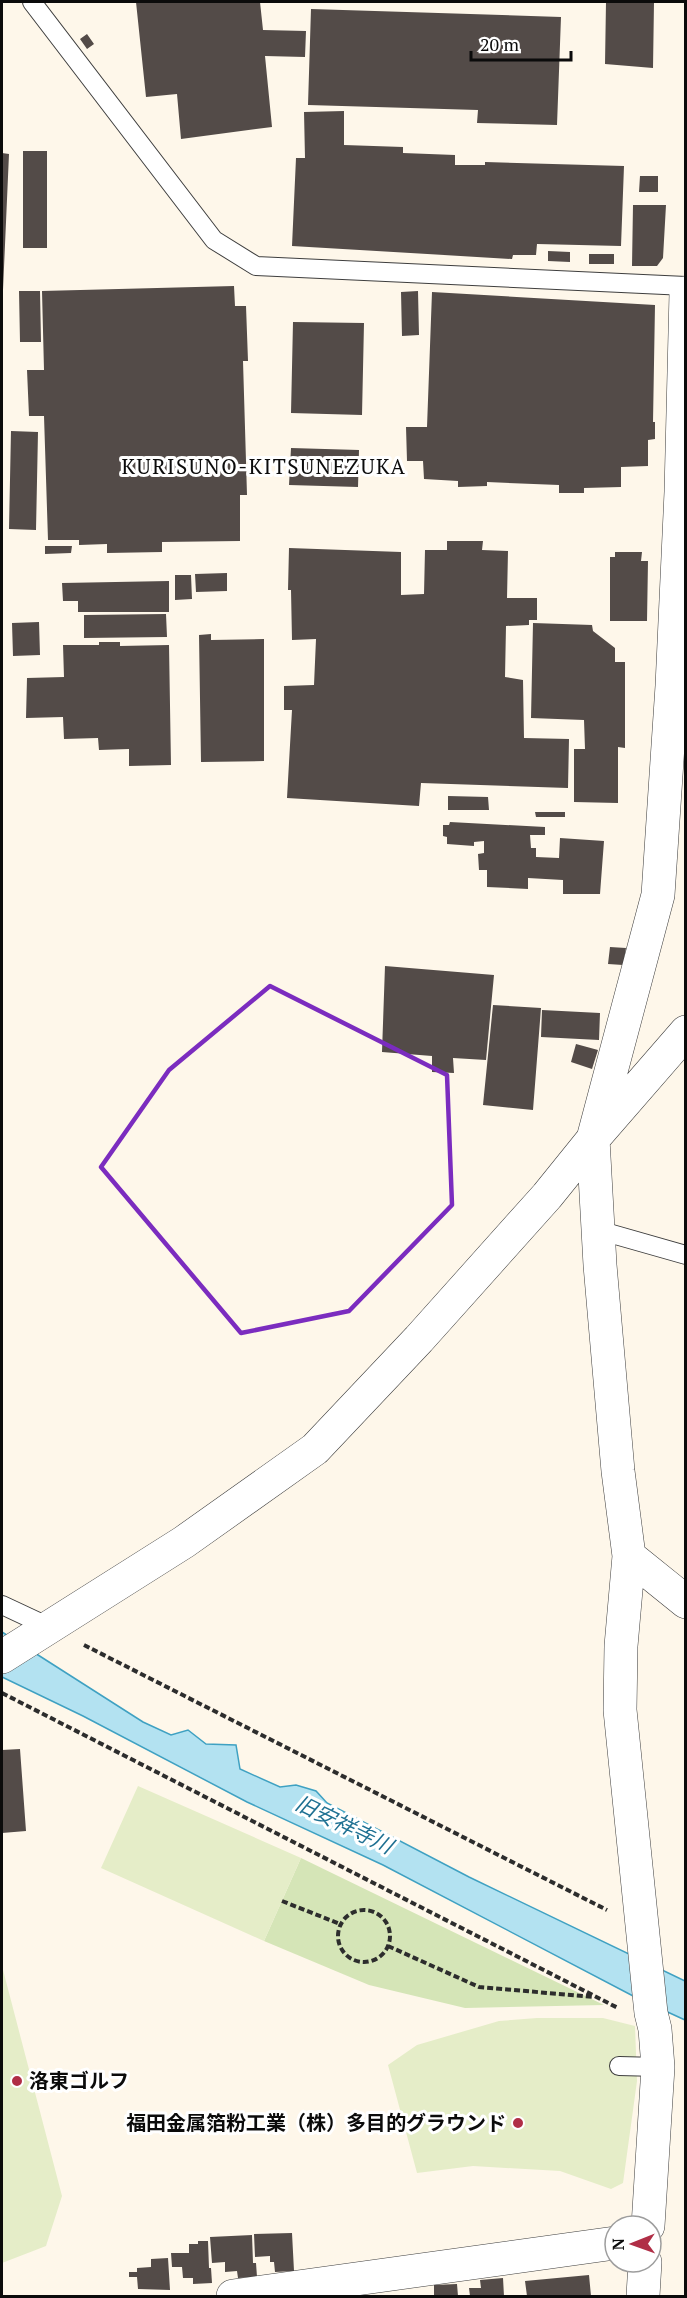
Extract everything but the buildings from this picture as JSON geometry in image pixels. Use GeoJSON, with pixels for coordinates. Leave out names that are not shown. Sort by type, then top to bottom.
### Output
{"type":"FeatureCollection","features":[{"type":"Feature","properties":{"kind":"street"},"geometry":{"type":"LineString","coordinates":[[649,2214],[662,2043],[644,1931],[620,1710],[621,1646],[629,1556],[618,1471],[598,1230],[593,1139],[658,895],[683,493],[686,293]]}},
{"type":"Feature","properties":{"kind":"street"},"geometry":{"type":"LineString","coordinates":[[2,1658],[184,1542],[315,1449],[419,1339],[547,1196],[686,1032]]}},
{"type":"Feature","properties":{"kind":"street"},"geometry":{"type":"LineString","coordinates":[[629,1556],[686,1602]]}},
{"type":"Feature","properties":{"kind":"street"},"geometry":{"type":"LineString","coordinates":[[233,2296],[603,2245]]}},
{"type":"Feature","properties":{"kind":"street"},"geometry":{"type":"LineString","coordinates":[[642,2296],[644,2274]]}},
{"type":"Feature","properties":{"kind":"lane"},"geometry":{"type":"LineString","coordinates":[[32,2],[214,240],[256,266],[686,286]]}},
{"type":"Feature","properties":{"kind":"lane"},"geometry":{"type":"LineString","coordinates":[[598,1230],[686,1255]]}},
{"type":"Feature","properties":{"kind":"lane"},"geometry":{"type":"LineString","coordinates":[[2,1605],[49,1627]]}},
{"type":"Feature","properties":{"kind":"lane"},"geometry":{"type":"LineString","coordinates":[[619,2066],[662,2043]]}},
{"type":"Feature","properties":{"kind":"path"},"geometry":{"type":"LineString","coordinates":[[49,1627],[644,1931]]}},
{"type":"Feature","properties":{"kind":"path"},"geometry":{"type":"LineString","coordinates":[[2,1693],[597,1997],[662,2043]]}},
{"type":"Feature","properties":{"kind":"path"},"geometry":{"type":"LineString","coordinates":[[282,1901],[340,1924]]}},
{"type":"Feature","properties":{"kind":"path"},"geometry":{"type":"LineString","coordinates":[[360,1910],[375,1912],[387,1924],[390,1933],[388,1946],[379,1957],[372,1961],[354,1960],[340,1948],[338,1932],[340,1924],[345,1917],[360,1910]]}},
{"type":"Feature","properties":{"kind":"path"},"geometry":{"type":"LineString","coordinates":[[388,1946],[479,1987],[597,1997]]}},
{"type":"Feature","properties":{"kind":"highlighted area"},"geometry":{"type":"Polygon","coordinates":[[[270,986],[447,1075],[452,1205],[349,1311],[241,1333],[101,1167],[169,1070],[270,986]]]}},
{"type":"Feature","properties":{"kind":"green space"},"geometry":{"type":"Polygon","coordinates":[[[138,1786],[301,1858],[264,1941],[101,1868],[138,1786]]]}},
{"type":"Feature","properties":{"kind":"green space"},"geometry":{"type":"Polygon","coordinates":[[[301,1858],[604,2005],[465,2008],[369,1985],[264,1941],[301,1858]]]}},
{"type":"Feature","properties":{"kind":"green space","name":"洛東ゴルフ"},"geometry":{"type":"Polygon","coordinates":[[[2,1966],[62,2196],[46,2246],[2,2263],[2,1966]]]}},
{"type":"Feature","properties":{"kind":"green space","name":"福田金属箔粉工業（株）多目的グラウンド"},"geometry":{"type":"Polygon","coordinates":[[[537,2018],[603,2018],[635,2026],[637,2081],[623,2183],[611,2189],[560,2171],[473,2166],[417,2173],[388,2065],[417,2045],[499,2021],[537,2018]]]}},
{"type":"Feature","properties":{"kind":"water","name":"旧安祥寺川"},"geometry":{"type":"Polygon","coordinates":[[[2,1632],[143,1722],[171,1735],[188,1730],[206,1744],[236,1745],[240,1769],[280,1787],[296,1785],[316,1791],[327,1803],[469,1877],[685,1981],[685,2020],[635,1997],[383,1865],[247,1802],[83,1716],[2,1677],[2,1632]]]}},
{"type":"Feature","properties":{"kind":"place","name":"洛東ゴルフ"},"geometry":{"type":"Point","coordinates":[17,2081]}},
{"type":"Feature","properties":{"kind":"place","name":"福田金属箔粉工業（株）多目的グラウンド"},"geometry":{"type":"Point","coordinates":[518,2123]}},
{"type":"Feature","properties":{"kind":"district","name":"KURISUNO-KITSUNEZUKA"},"geometry":{"type":"Point","coordinates":[264,467]}}]}
